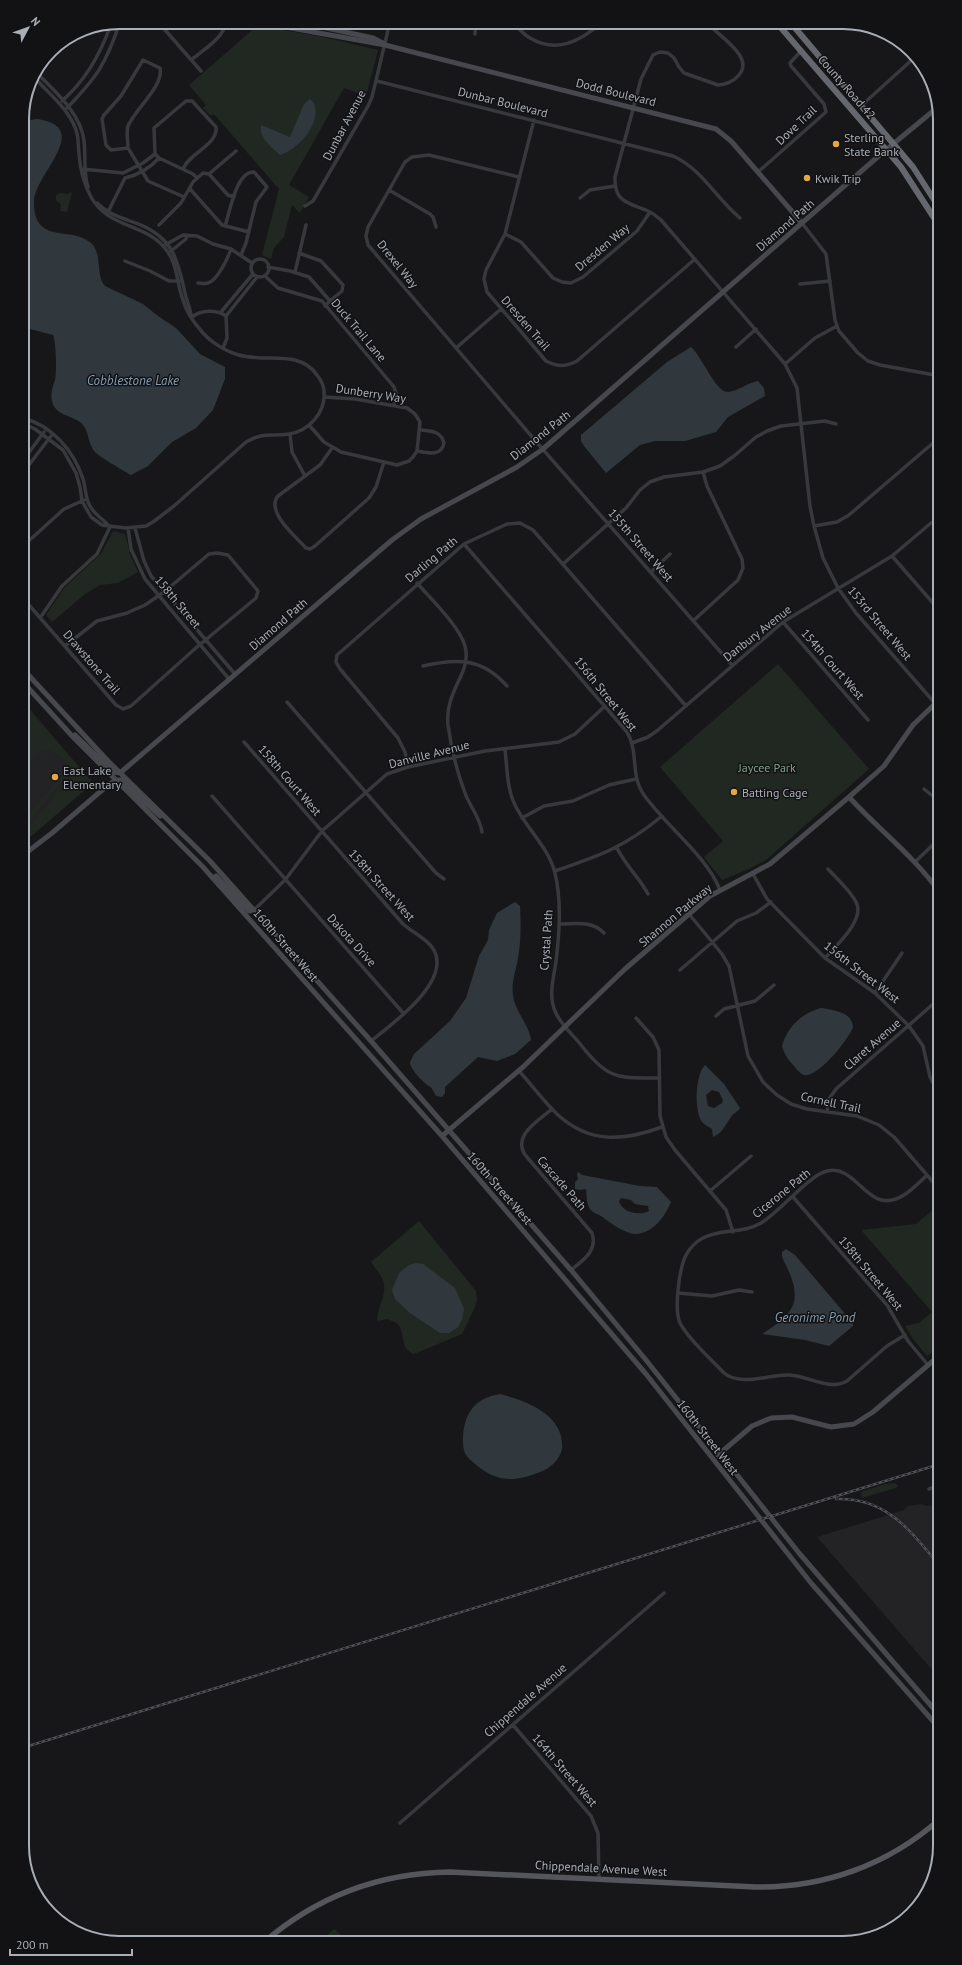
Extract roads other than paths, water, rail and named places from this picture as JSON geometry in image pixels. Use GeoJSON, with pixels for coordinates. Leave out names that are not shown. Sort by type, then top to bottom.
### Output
{"type":"FeatureCollection","features":[{"type":"Feature","properties":{"kind":"highway","name":"County Road 42"},"geometry":{"type":"LineString","coordinates":[[782,29],[901,167],[933,217]]}},
{"type":"Feature","properties":{"kind":"highway","name":"County Road 42"},"geometry":{"type":"LineString","coordinates":[[796,29],[913,167],[933,198]]}},
{"type":"Feature","properties":{"kind":"main road"},"geometry":{"type":"LineString","coordinates":[[297,29],[386,45]]}},
{"type":"Feature","properties":{"kind":"main road"},"geometry":{"type":"LineString","coordinates":[[331,29],[373,38],[386,45]]}},
{"type":"Feature","properties":{"kind":"main road","name":"Dodd Boulevard"},"geometry":{"type":"LineString","coordinates":[[386,45],[716,129],[727,137],[802,223]]}},
{"type":"Feature","properties":{"kind":"main road","name":"Diamond Path"},"geometry":{"type":"LineString","coordinates":[[120,773],[392,540],[421,519],[517,467],[543,449],[802,223],[933,111]]}},
{"type":"Feature","properties":{"kind":"main road","name":"160th Street West"},"geometry":{"type":"LineString","coordinates":[[29,676],[73,725],[210,861],[371,1041],[571,1270],[646,1360],[822,1582],[933,1708]]}},
{"type":"Feature","properties":{"kind":"main road","name":"160th Street West"},"geometry":{"type":"LineString","coordinates":[[29,689],[116,780],[203,866],[442,1136],[586,1302],[646,1374],[811,1583],[933,1721]]}},
{"type":"Feature","properties":{"kind":"main road","name":"Shannon Parkway"},"geometry":{"type":"LineString","coordinates":[[442,1136],[519,1071],[613,980],[689,914],[720,890],[770,864],[849,797],[884,766],[913,725],[933,706]]}},
{"type":"Feature","properties":{"kind":"main road"},"geometry":{"type":"LineString","coordinates":[[68,731],[80,738],[115,773],[120,773]]}},
{"type":"Feature","properties":{"kind":"main road"},"geometry":{"type":"LineString","coordinates":[[29,851],[52,833],[108,784],[116,780],[121,780],[163,819],[174,825]]}},
{"type":"Feature","properties":{"kind":"main road"},"geometry":{"type":"LineString","coordinates":[[849,797],[871,822],[915,862],[933,884]]}},
{"type":"Feature","properties":{"kind":"main road"},"geometry":{"type":"LineString","coordinates":[[203,866],[214,875],[249,912],[254,910]]}},
{"type":"Feature","properties":{"kind":"main road"},"geometry":{"type":"LineString","coordinates":[[713,1459],[754,1425],[771,1418],[792,1417],[831,1427],[854,1424],[873,1412],[933,1361]]}},
{"type":"Feature","properties":{"kind":"main road","name":"Chippendale Avenue West"},"geometry":{"type":"LineString","coordinates":[[271,1936],[287,1923],[326,1899],[354,1888],[402,1875],[450,1872],[755,1887],[784,1887],[810,1883],[854,1871],[881,1860],[910,1842],[933,1824]]}},
{"type":"Feature","properties":{"kind":"street"},"geometry":{"type":"LineString","coordinates":[[64,110],[88,87],[101,69],[107,59],[117,29]]}},
{"type":"Feature","properties":{"kind":"street"},"geometry":{"type":"LineString","coordinates":[[164,29],[201,71]]}},
{"type":"Feature","properties":{"kind":"street"},"geometry":{"type":"LineString","coordinates":[[191,60],[220,35],[224,29]]}},
{"type":"Feature","properties":{"kind":"street","name":"Dunbar Avenue"},"geometry":{"type":"LineString","coordinates":[[304,206],[313,201],[368,106],[386,45],[389,29]]}},
{"type":"Feature","properties":{"kind":"street"},"geometry":{"type":"LineString","coordinates":[[475,29],[475,34]]}},
{"type":"Feature","properties":{"kind":"street"},"geometry":{"type":"LineString","coordinates":[[519,29],[531,39],[546,45],[556,46],[581,39],[593,29]]}},
{"type":"Feature","properties":{"kind":"street"},"geometry":{"type":"LineString","coordinates":[[580,198],[590,190],[615,186],[615,178],[643,72],[651,58],[657,53],[668,53],[674,58],[684,73],[715,84],[724,84],[740,74],[743,66],[740,55],[726,40],[712,29]]}},
{"type":"Feature","properties":{"kind":"street"},"geometry":{"type":"LineString","coordinates":[[59,104],[80,83],[93,65],[108,30]]}},
{"type":"Feature","properties":{"kind":"street","name":"Dove Trail"},"geometry":{"type":"LineString","coordinates":[[758,172],[826,112],[824,104],[791,66],[790,63],[801,51]]}},
{"type":"Feature","properties":{"kind":"street"},"geometry":{"type":"LineString","coordinates":[[128,148],[114,150],[107,147],[102,119],[121,96],[143,60],[158,66],[161,72],[152,92],[128,126],[128,148],[148,181],[184,197]]}},
{"type":"Feature","properties":{"kind":"street"},"geometry":{"type":"LineString","coordinates":[[862,105],[891,77],[911,60]]}},
{"type":"Feature","properties":{"kind":"street"},"geometry":{"type":"LineString","coordinates":[[40,76],[68,106],[77,119],[83,134],[84,184],[91,197],[108,214],[124,225],[140,230],[165,245]]}},
{"type":"Feature","properties":{"kind":"street"},"geometry":{"type":"LineString","coordinates":[[38,81],[64,110],[74,125],[78,134],[83,169]]}},
{"type":"Feature","properties":{"kind":"street","name":"Dunbar Boulevard"},"geometry":{"type":"LineString","coordinates":[[376,81],[673,156],[686,162],[697,170],[732,211],[740,218]]}},
{"type":"Feature","properties":{"kind":"street"},"geometry":{"type":"LineString","coordinates":[[183,169],[185,162],[213,139],[216,132],[216,127],[192,101],[186,101],[154,128],[155,154],[159,158],[193,174],[197,178]]}},
{"type":"Feature","properties":{"kind":"street","name":"Dresden Trail"},"geometry":{"type":"LineString","coordinates":[[534,120],[505,234],[486,270],[484,279],[487,292],[546,361],[556,366],[568,366],[577,361],[695,259]]}},
{"type":"Feature","properties":{"kind":"street"},"geometry":{"type":"LineString","coordinates":[[78,134],[83,134]]}},
{"type":"Feature","properties":{"kind":"street"},"geometry":{"type":"LineString","coordinates":[[209,174],[236,151]]}},
{"type":"Feature","properties":{"kind":"street"},"geometry":{"type":"LineString","coordinates":[[108,214],[124,176],[155,154]]}},
{"type":"Feature","properties":{"kind":"street","name":"Drexel Way"},"geometry":{"type":"LineString","coordinates":[[519,177],[429,155],[421,154],[412,157],[405,162],[368,227],[366,236],[368,245],[534,438]]}},
{"type":"Feature","properties":{"kind":"street"},"geometry":{"type":"LineString","coordinates":[[83,169],[124,176],[142,171],[159,158]]}},
{"type":"Feature","properties":{"kind":"street"},"geometry":{"type":"LineString","coordinates":[[225,226],[238,182],[252,171],[257,174],[267,185],[267,189],[256,202],[249,232],[241,255]]}},
{"type":"Feature","properties":{"kind":"street"},"geometry":{"type":"LineString","coordinates":[[159,225],[177,208],[193,182],[204,173],[209,174],[228,196],[234,197]]}},
{"type":"Feature","properties":{"kind":"street","name":"153rd Street West"},"geometry":{"type":"LineString","coordinates":[[615,186],[618,195],[624,202],[650,212],[661,220],[785,364],[797,388],[814,526],[824,558],[838,588],[856,614],[933,702]]}},
{"type":"Feature","properties":{"kind":"street"},"geometry":{"type":"LineString","coordinates":[[190,189],[219,222],[225,226],[249,232]]}},
{"type":"Feature","properties":{"kind":"street"},"geometry":{"type":"LineString","coordinates":[[389,190],[430,214],[433,217],[436,227]]}},
{"type":"Feature","properties":{"kind":"street","name":"Dresden Way"},"geometry":{"type":"LineString","coordinates":[[505,234],[521,242],[553,278],[562,282],[571,283],[583,277],[637,231],[650,212]]}},
{"type":"Feature","properties":{"kind":"street"},"geometry":{"type":"LineString","coordinates":[[29,426],[43,433],[63,450],[71,462],[80,487],[82,501],[91,517],[102,526],[135,528],[146,526],[174,506],[246,442],[263,435],[290,434],[309,425],[321,411],[324,390],[319,378],[312,369],[302,362],[286,358],[257,358],[239,355],[223,348],[206,336],[191,316],[178,263],[171,252],[153,232],[142,226],[108,214]]}},
{"type":"Feature","properties":{"kind":"street"},"geometry":{"type":"LineString","coordinates":[[802,223],[826,254],[833,314],[837,326],[858,353],[868,361],[880,365],[933,375]]}},
{"type":"Feature","properties":{"kind":"street"},"geometry":{"type":"LineString","coordinates":[[295,272],[306,225]]}},
{"type":"Feature","properties":{"kind":"street"},"geometry":{"type":"LineString","coordinates":[[140,230],[142,226]]}},
{"type":"Feature","properties":{"kind":"street"},"geometry":{"type":"LineString","coordinates":[[165,245],[183,234],[187,236],[197,236],[213,244],[231,249],[252,263]]}},
{"type":"Feature","properties":{"kind":"street"},"geometry":{"type":"LineString","coordinates":[[171,252],[186,239],[187,236]]}},
{"type":"Feature","properties":{"kind":"street"},"geometry":{"type":"LineString","coordinates":[[198,283],[206,284],[212,281],[225,264],[231,249]]}},
{"type":"Feature","properties":{"kind":"street"},"geometry":{"type":"LineString","coordinates":[[299,253],[321,261],[341,282],[344,288],[325,306]]}},
{"type":"Feature","properties":{"kind":"street"},"geometry":{"type":"LineString","coordinates":[[223,348],[227,338],[226,316],[257,277],[264,276],[268,272],[266,261],[261,259],[252,263],[251,270],[257,277]]}},
{"type":"Feature","properties":{"kind":"street"},"geometry":{"type":"LineString","coordinates":[[125,261],[150,271],[164,279],[181,280]]}},
{"type":"Feature","properties":{"kind":"street"},"geometry":{"type":"LineString","coordinates":[[268,267],[295,272],[309,277],[330,301]]}},
{"type":"Feature","properties":{"kind":"street"},"geometry":{"type":"LineString","coordinates":[[222,312],[253,274]]}},
{"type":"Feature","properties":{"kind":"street","name":"Duck Trail Lane"},"geometry":{"type":"LineString","coordinates":[[264,276],[278,288],[319,300],[361,346],[394,387],[396,394],[394,406]]}},
{"type":"Feature","properties":{"kind":"street"},"geometry":{"type":"LineString","coordinates":[[800,284],[830,281]]}},
{"type":"Feature","properties":{"kind":"street"},"geometry":{"type":"LineString","coordinates":[[456,348],[501,309]]}},
{"type":"Feature","properties":{"kind":"street"},"geometry":{"type":"LineString","coordinates":[[191,316],[200,311],[222,312],[226,316]]}},
{"type":"Feature","properties":{"kind":"street"},"geometry":{"type":"LineString","coordinates":[[785,364],[815,338],[837,326]]}},
{"type":"Feature","properties":{"kind":"street"},"geometry":{"type":"LineString","coordinates":[[736,347],[756,329]]}},
{"type":"Feature","properties":{"kind":"street","name":"Dunberry Way"},"geometry":{"type":"LineString","coordinates":[[324,397],[344,398],[411,410],[418,418],[420,430],[417,451]]}},
{"type":"Feature","properties":{"kind":"street"},"geometry":{"type":"LineString","coordinates":[[29,421],[53,434],[67,447],[76,459],[86,486],[87,499],[97,514],[110,526]]}},
{"type":"Feature","properties":{"kind":"street"},"geometry":{"type":"LineString","coordinates":[[563,564],[626,508],[640,490],[650,482],[664,477],[703,472],[720,466],[767,431],[781,426],[825,421],[836,424]]}},
{"type":"Feature","properties":{"kind":"street"},"geometry":{"type":"LineString","coordinates":[[309,425],[319,437],[332,448],[352,456],[397,465],[409,461],[417,451],[437,453],[441,450],[444,443],[441,435],[437,432],[420,430]]}},
{"type":"Feature","properties":{"kind":"street"},"geometry":{"type":"LineString","coordinates":[[29,452],[45,429]]}},
{"type":"Feature","properties":{"kind":"street"},"geometry":{"type":"LineString","coordinates":[[29,465],[53,434]]}},
{"type":"Feature","properties":{"kind":"street"},"geometry":{"type":"LineString","coordinates":[[290,434],[295,460],[305,476]]}},
{"type":"Feature","properties":{"kind":"street","name":"155th Street West"},"geometry":{"type":"LineString","coordinates":[[534,438],[732,666]]}},
{"type":"Feature","properties":{"kind":"street"},"geometry":{"type":"LineString","coordinates":[[814,526],[836,522],[849,515],[933,442]]}},
{"type":"Feature","properties":{"kind":"street"},"geometry":{"type":"LineString","coordinates":[[332,448],[320,464],[278,496],[274,502],[274,508],[277,515],[306,548],[310,549],[369,498],[376,487],[384,462]]}},
{"type":"Feature","properties":{"kind":"street"},"geometry":{"type":"LineString","coordinates":[[693,621],[738,580],[743,568],[742,559],[707,486],[703,472]]}},
{"type":"Feature","properties":{"kind":"street"},"geometry":{"type":"LineString","coordinates":[[29,541],[64,509],[87,499]]}},
{"type":"Feature","properties":{"kind":"street","name":"Darling Path"},"geometry":{"type":"LineString","coordinates":[[408,767],[405,752],[398,738],[352,685],[336,662],[337,655],[340,650],[464,544],[507,524],[520,523],[533,530],[686,706]]}},
{"type":"Feature","properties":{"kind":"street","name":"Danbury Avenue"},"geometry":{"type":"LineString","coordinates":[[632,743],[653,734],[783,622],[892,556],[933,523]]}},
{"type":"Feature","properties":{"kind":"street"},"geometry":{"type":"LineString","coordinates":[[40,618],[62,586],[98,554],[110,526]]}},
{"type":"Feature","properties":{"kind":"street","name":"158th Street"},"geometry":{"type":"LineString","coordinates":[[128,528],[131,549],[136,563],[145,579],[229,679]]}},
{"type":"Feature","properties":{"kind":"street","name":"158th Street"},"geometry":{"type":"LineString","coordinates":[[135,528],[144,561],[151,576],[235,674]]}},
{"type":"Feature","properties":{"kind":"street","name":"156th Street West"},"geometry":{"type":"LineString","coordinates":[[464,544],[627,732],[632,743],[636,779],[644,795],[709,869],[720,890]]}},
{"type":"Feature","properties":{"kind":"street","name":"Drawstone Trail"},"geometry":{"type":"LineString","coordinates":[[29,605],[116,705],[123,709],[131,706],[200,644],[256,598],[258,591],[228,555],[217,553],[209,554],[164,592]]}},
{"type":"Feature","properties":{"kind":"street"},"geometry":{"type":"LineString","coordinates":[[650,572],[670,554]]}},
{"type":"Feature","properties":{"kind":"street"},"geometry":{"type":"LineString","coordinates":[[892,556],[933,603]]}},
{"type":"Feature","properties":{"kind":"street"},"geometry":{"type":"LineString","coordinates":[[417,583],[460,633],[466,647],[466,662],[451,697],[448,710],[448,724],[464,792],[480,820],[482,832]]}},
{"type":"Feature","properties":{"kind":"street"},"geometry":{"type":"LineString","coordinates":[[65,646],[97,621],[127,613],[145,605],[164,592]]}},
{"type":"Feature","properties":{"kind":"street","name":"154th Court West"},"geometry":{"type":"LineString","coordinates":[[783,622],[868,720]]}},
{"type":"Feature","properties":{"kind":"street"},"geometry":{"type":"LineString","coordinates":[[423,666],[444,661],[466,662],[490,670],[507,686]]}},
{"type":"Feature","properties":{"kind":"street"},"geometry":{"type":"LineString","coordinates":[[287,702],[436,873],[444,879]]}},
{"type":"Feature","properties":{"kind":"street","name":"Danville Avenue"},"geometry":{"type":"LineString","coordinates":[[254,910],[285,880],[322,831],[387,774],[408,767],[455,757],[505,748],[558,742],[575,734],[605,706]]}},
{"type":"Feature","properties":{"kind":"street","name":"158th Court West"},"geometry":{"type":"LineString","coordinates":[[244,742],[322,831]]}},
{"type":"Feature","properties":{"kind":"street","name":"Crystal Path"},"geometry":{"type":"LineString","coordinates":[[505,748],[512,798],[522,818],[545,851],[555,871],[559,892],[559,924],[552,997],[556,1014],[593,1061],[605,1071],[625,1077],[660,1078]]}},
{"type":"Feature","properties":{"kind":"street"},"geometry":{"type":"LineString","coordinates":[[522,818],[544,806],[573,801],[609,785],[636,779]]}},
{"type":"Feature","properties":{"kind":"street"},"geometry":{"type":"LineString","coordinates":[[924,789],[933,796]]}},
{"type":"Feature","properties":{"kind":"street","name":"Dakota Drive"},"geometry":{"type":"LineString","coordinates":[[212,796],[404,1014]]}},
{"type":"Feature","properties":{"kind":"street"},"geometry":{"type":"LineString","coordinates":[[555,871],[617,848],[633,839],[662,816]]}},
{"type":"Feature","properties":{"kind":"street","name":"158th Street West"},"geometry":{"type":"LineString","coordinates":[[322,831],[403,924],[432,946],[436,957],[435,970],[422,996],[404,1014]]}},
{"type":"Feature","properties":{"kind":"street"},"geometry":{"type":"LineString","coordinates":[[915,862],[933,845]]}},
{"type":"Feature","properties":{"kind":"street"},"geometry":{"type":"LineString","coordinates":[[617,848],[626,865],[648,894]]}},
{"type":"Feature","properties":{"kind":"street"},"geometry":{"type":"LineString","coordinates":[[825,958],[841,941],[857,918],[859,911],[856,902],[828,869]]}},
{"type":"Feature","properties":{"kind":"street","name":"156th Street West"},"geometry":{"type":"LineString","coordinates":[[753,874],[761,890],[771,902],[825,958],[875,993],[909,1026],[923,1046],[930,1077],[933,1082]]}},
{"type":"Feature","properties":{"kind":"street"},"geometry":{"type":"LineString","coordinates":[[680,970],[737,921],[756,913],[771,902]]}},
{"type":"Feature","properties":{"kind":"street","name":"Cornell Trail"},"geometry":{"type":"LineString","coordinates":[[689,914],[729,966],[748,1056],[763,1082],[777,1095],[791,1104],[808,1109],[858,1116],[879,1126],[894,1137],[933,1182]]}},
{"type":"Feature","properties":{"kind":"street"},"geometry":{"type":"LineString","coordinates":[[559,924],[590,924],[598,927],[604,933]]}},
{"type":"Feature","properties":{"kind":"street"},"geometry":{"type":"LineString","coordinates":[[875,993],[902,953]]}},
{"type":"Feature","properties":{"kind":"street"},"geometry":{"type":"LineString","coordinates":[[716,1016],[724,1009],[755,1001],[774,985]]}},
{"type":"Feature","properties":{"kind":"street","name":"Claret Avenue"},"geometry":{"type":"LineString","coordinates":[[827,1112],[829,1099],[836,1089],[933,1004]]}},
{"type":"Feature","properties":{"kind":"street"},"geometry":{"type":"LineString","coordinates":[[371,1041],[404,1014]]}},
{"type":"Feature","properties":{"kind":"street"},"geometry":{"type":"LineString","coordinates":[[636,1018],[653,1037],[657,1044],[659,1053],[662,1127],[671,1146],[729,1214],[733,1232]]}},
{"type":"Feature","properties":{"kind":"street"},"geometry":{"type":"LineString","coordinates":[[519,1071],[552,1109],[577,1128],[605,1137],[629,1137],[662,1127]]}},
{"type":"Feature","properties":{"kind":"street","name":"Cascade Path"},"geometry":{"type":"LineString","coordinates":[[552,1109],[525,1133],[522,1139],[522,1147],[526,1156],[592,1233],[594,1243],[591,1252],[571,1270]]}},
{"type":"Feature","properties":{"kind":"street"},"geometry":{"type":"LineString","coordinates":[[710,1191],[751,1156]]}},
{"type":"Feature","properties":{"kind":"street","name":"Cicerone Path"},"geometry":{"type":"LineString","coordinates":[[905,1335],[887,1346],[849,1379],[839,1384],[830,1384],[790,1375],[735,1379],[724,1373],[681,1325],[677,1311],[678,1293],[683,1263],[691,1247],[708,1236],[733,1232],[758,1225],[814,1178],[826,1171],[841,1171],[851,1176],[870,1195],[887,1200],[904,1195],[927,1175]]}},
{"type":"Feature","properties":{"kind":"street","name":"158th Street West"},"geometry":{"type":"LineString","coordinates":[[793,1197],[887,1305],[905,1335],[928,1365]]}},
{"type":"Feature","properties":{"kind":"street"},"geometry":{"type":"LineString","coordinates":[[678,1293],[712,1296],[739,1290],[752,1292]]}},
{"type":"Feature","properties":{"kind":"street"},"geometry":{"type":"LineString","coordinates":[[929,1489],[933,1488]]}},
{"type":"Feature","properties":{"kind":"street","name":"Chippendale Avenue"},"geometry":{"type":"LineString","coordinates":[[400,1823],[664,1594]]}},
{"type":"Feature","properties":{"kind":"street","name":"164th Street West"},"geometry":{"type":"LineString","coordinates":[[513,1724],[591,1816],[598,1833],[599,1879]]}},
{"type":"Feature","properties":{"kind":"water"},"geometry":{"type":"Polygon","coordinates":[[[310,99],[314,103],[316,111],[312,127],[301,141],[287,152],[280,155],[264,138],[261,125],[290,137],[304,104],[310,99]]]}},
{"type":"Feature","properties":{"kind":"water","name":"Cobblestone Lake"},"geometry":{"type":"Polygon","coordinates":[[[37,119],[53,124],[61,131],[61,141],[57,153],[37,190],[34,201],[35,215],[40,224],[46,229],[74,235],[91,243],[97,253],[100,276],[105,286],[143,304],[176,328],[200,354],[225,367],[225,379],[213,410],[196,428],[172,442],[148,466],[131,475],[95,452],[83,425],[56,409],[51,396],[56,371],[53,335],[29,329],[29,120],[37,119]]]}},
{"type":"Feature","properties":{"kind":"water"},"geometry":{"type":"Polygon","coordinates":[[[691,347],[723,391],[728,392],[739,389],[750,383],[758,381],[764,388],[765,396],[728,417],[716,432],[685,441],[655,441],[640,445],[606,473],[584,446],[581,441],[581,435],[667,362],[691,347]]]}},
{"type":"Feature","properties":{"kind":"water"},"geometry":{"type":"Polygon","coordinates":[[[515,902],[520,906],[520,932],[519,952],[513,981],[513,995],[516,1007],[528,1029],[531,1040],[515,1054],[497,1061],[478,1057],[445,1087],[445,1093],[442,1097],[436,1096],[431,1087],[416,1073],[411,1066],[410,1061],[414,1054],[450,1021],[466,998],[479,956],[488,940],[489,930],[497,913],[515,902]]]}},
{"type":"Feature","properties":{"kind":"water"},"geometry":{"type":"Polygon","coordinates":[[[821,1008],[837,1011],[846,1015],[852,1022],[853,1027],[846,1040],[825,1064],[810,1074],[804,1075],[799,1072],[789,1061],[782,1046],[784,1039],[796,1022],[808,1013],[821,1008]]]}},
{"type":"Feature","properties":{"kind":"water"},"geometry":{"type":"Polygon","coordinates":[[[705,1065],[724,1084],[740,1108],[732,1116],[722,1131],[713,1137],[712,1129],[704,1124],[699,1117],[697,1093],[699,1077],[705,1065]],[[712,1090],[706,1095],[708,1106],[714,1108],[722,1103],[723,1100],[719,1092],[712,1090]]]}},
{"type":"Feature","properties":{"kind":"water"},"geometry":{"type":"Polygon","coordinates":[[[578,1172],[582,1175],[640,1186],[657,1187],[671,1202],[662,1218],[653,1228],[641,1233],[631,1234],[594,1213],[590,1209],[587,1202],[586,1189],[575,1189],[575,1182],[578,1179],[578,1172]],[[621,1198],[619,1201],[627,1211],[641,1213],[649,1211],[648,1206],[635,1204],[631,1200],[621,1198]]]}},
{"type":"Feature","properties":{"kind":"water","name":"Geronime Pond"},"geometry":{"type":"Polygon","coordinates":[[[786,1249],[795,1255],[853,1323],[853,1326],[829,1346],[805,1340],[762,1334],[786,1316],[794,1302],[795,1294],[793,1284],[782,1255],[782,1252],[786,1249]]]}},
{"type":"Feature","properties":{"kind":"water"},"geometry":{"type":"Polygon","coordinates":[[[416,1263],[423,1264],[455,1288],[464,1309],[462,1320],[458,1327],[449,1333],[440,1333],[410,1313],[395,1299],[392,1290],[399,1273],[409,1265],[416,1263]]]}},
{"type":"Feature","properties":{"kind":"water"},"geometry":{"type":"Polygon","coordinates":[[[500,1394],[522,1401],[542,1411],[557,1427],[561,1437],[562,1449],[557,1460],[547,1469],[522,1478],[506,1479],[491,1475],[468,1458],[463,1447],[463,1438],[466,1421],[472,1408],[484,1399],[500,1394]]]}},
{"type":"Feature","properties":{"kind":"railway"},"geometry":{"type":"LineString","coordinates":[[29,1746],[933,1466]]}},
{"type":"Feature","properties":{"kind":"railway"},"geometry":{"type":"LineString","coordinates":[[836,1499],[854,1500],[870,1504],[883,1510],[907,1529],[933,1558]]}},
{"type":"Feature","properties":{"kind":"place","name":"Sterling State Bank"},"geometry":{"type":"Point","coordinates":[836,144]}},
{"type":"Feature","properties":{"kind":"place","name":"Kwik Trip"},"geometry":{"type":"Point","coordinates":[807,178]}},
{"type":"Feature","properties":{"kind":"place","name":"East Lake Elementary"},"geometry":{"type":"Point","coordinates":[55,777]}},
{"type":"Feature","properties":{"kind":"place","name":"Batting Cage"},"geometry":{"type":"Point","coordinates":[734,792]}},
{"type":"Feature","properties":{"kind":"park label","name":"Jaycee Park"},"geometry":{"type":"Point","coordinates":[767,767]}}]}
